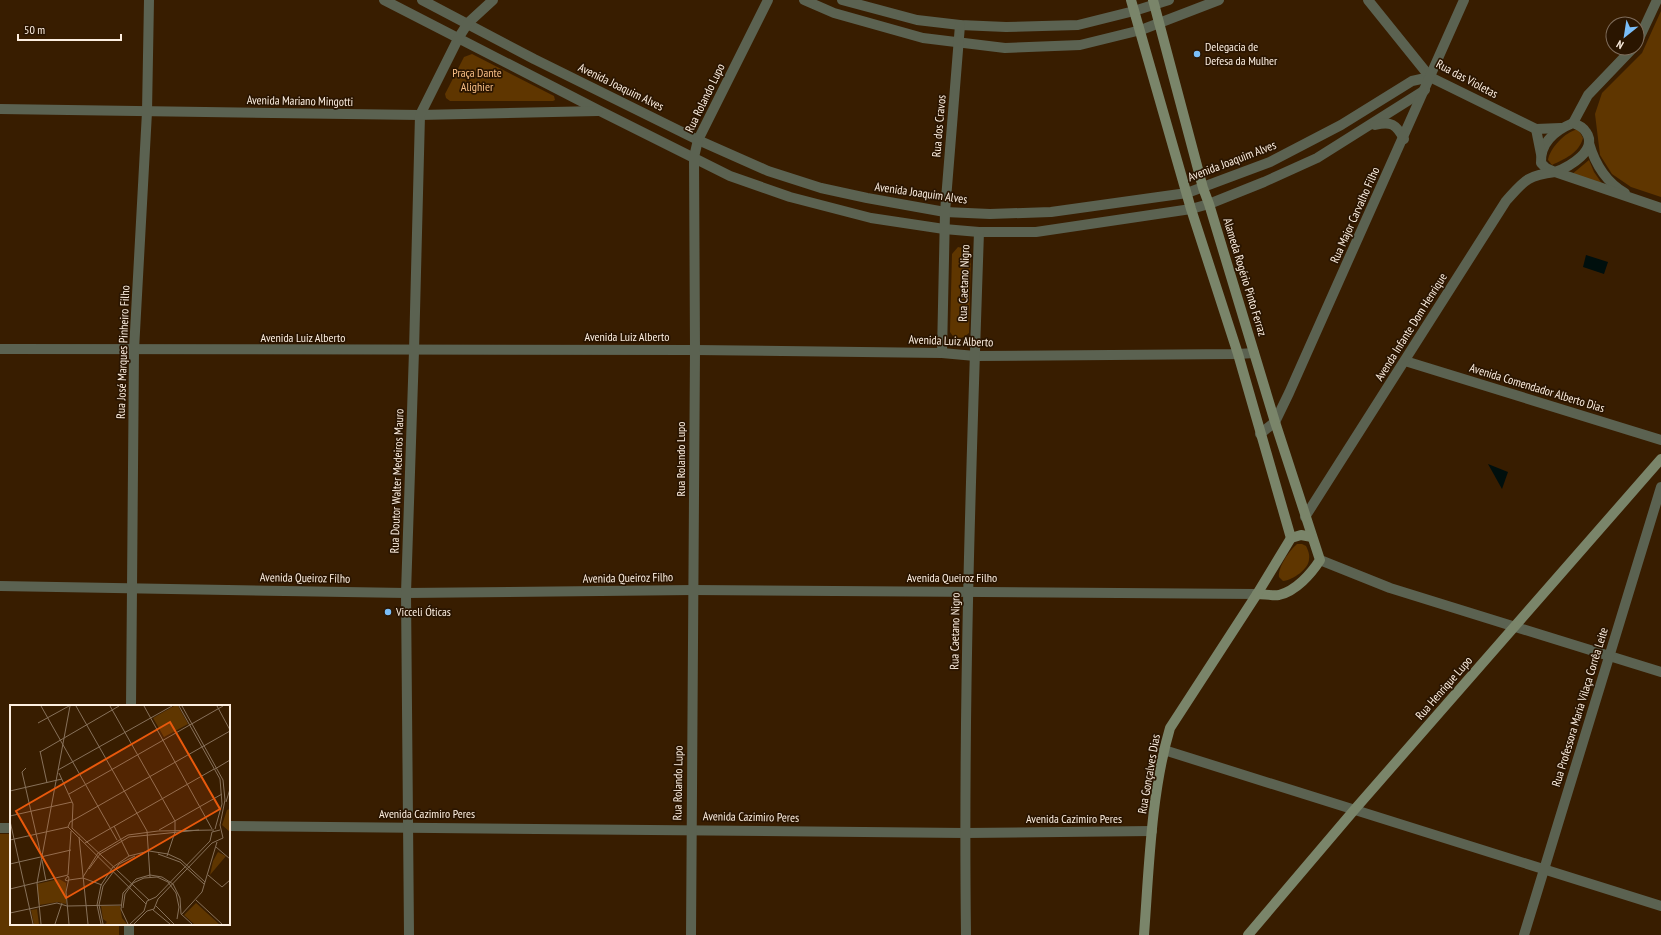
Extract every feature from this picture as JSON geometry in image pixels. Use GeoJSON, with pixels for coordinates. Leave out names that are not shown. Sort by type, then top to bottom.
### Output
{"type":"FeatureCollection","features":[{"type":"Feature","properties":{"kind":"street","name":"Rua José Marques Pinheiro Filho"},"geometry":{"type":"LineString","coordinates":[[131,705],[134,350],[147,112],[149,0]]}},
{"type":"Feature","properties":{"kind":"street"},"geometry":{"type":"LineString","coordinates":[[384,0],[730,176],[790,197],[871,218],[944,229],[979,232],[1036,232],[1191,209],[1209,204],[1264,182],[1317,158],[1425,90]]}},
{"type":"Feature","properties":{"kind":"street","name":"Avenida Joaquim Alves"},"geometry":{"type":"LineString","coordinates":[[422,0],[534,59],[698,140],[768,171],[821,188],[945,212],[990,214],[1051,212],[1187,193],[1270,162],[1341,125],[1412,81],[1430,77]]}},
{"type":"Feature","properties":{"kind":"street","name":"Rua Doutor Walter Medeiros Mauro"},"geometry":{"type":"LineString","coordinates":[[409,935],[406,593],[420,115],[468,23],[494,0]]}},
{"type":"Feature","properties":{"kind":"street","name":"Rua Rolando Lupo"},"geometry":{"type":"LineString","coordinates":[[691,935],[695,350],[694,158],[698,140],[768,0]]}},
{"type":"Feature","properties":{"kind":"street"},"geometry":{"type":"LineString","coordinates":[[804,0],[834,13],[923,38],[1005,48],[1080,45],[1160,24],[1219,0]]}},
{"type":"Feature","properties":{"kind":"street"},"geometry":{"type":"LineString","coordinates":[[842,0],[917,20],[960,25],[1006,27],[1078,25],[1134,12],[1154,3],[1169,0]]}},
{"type":"Feature","properties":{"kind":"street"},"geometry":{"type":"LineString","coordinates":[[1131,0],[1141,30],[1191,209],[1238,354],[1291,538],[1301,535],[1312,537]]}},
{"type":"Feature","properties":{"kind":"street","name":"Rua das Violetas"},"geometry":{"type":"LineString","coordinates":[[1368,0],[1430,77],[1536,129],[1561,128]]}},
{"type":"Feature","properties":{"kind":"street","name":"Rua Major Carvalho Filho"},"geometry":{"type":"LineString","coordinates":[[1260,434],[1275,422],[1404,139],[1464,0]]}},
{"type":"Feature","properties":{"kind":"street"},"geometry":{"type":"LineString","coordinates":[[1645,26],[1657,0]]}},
{"type":"Feature","properties":{"kind":"street","name":"Alameda Rogério Pinto Ferraz"},"geometry":{"type":"LineString","coordinates":[[1154,3],[1203,188],[1275,422],[1320,560]]}},
{"type":"Feature","properties":{"kind":"street","name":"Rua dos Cravos"},"geometry":{"type":"LineString","coordinates":[[944,229],[960,25]]}},
{"type":"Feature","properties":{"kind":"street"},"geometry":{"type":"LineString","coordinates":[[1574,123],[1588,95],[1625,56]]}},
{"type":"Feature","properties":{"kind":"street","name":"Avenida Mariano Mingotti"},"geometry":{"type":"LineString","coordinates":[[0,109],[420,115],[600,111]]}},
{"type":"Feature","properties":{"kind":"street"},"geometry":{"type":"LineString","coordinates":[[1369,126],[1386,122],[1398,127],[1404,139]]}},
{"type":"Feature","properties":{"kind":"street"},"geometry":{"type":"LineString","coordinates":[[1540,154],[1552,135],[1561,128],[1574,123],[1580,125],[1589,136],[1592,156],[1604,175],[1618,189],[1641,202]]}},
{"type":"Feature","properties":{"kind":"street"},"geometry":{"type":"LineString","coordinates":[[1536,129],[1541,163],[1546,168],[1661,208]]}},
{"type":"Feature","properties":{"kind":"street"},"geometry":{"type":"LineString","coordinates":[[1556,172],[1568,167],[1579,158],[1589,143]]}},
{"type":"Feature","properties":{"kind":"street","name":"Avenda Infante Dom Henrique"},"geometry":{"type":"LineString","coordinates":[[1305,517],[1506,201],[1525,180],[1538,175],[1556,172]]}},
{"type":"Feature","properties":{"kind":"street","name":"Rua Caetano Nigro"},"geometry":{"type":"LineString","coordinates":[[942,353],[944,229]]}},
{"type":"Feature","properties":{"kind":"street","name":"Rua Caetano Nigro"},"geometry":{"type":"LineString","coordinates":[[966,935],[965,833],[968,591],[979,232]]}},
{"type":"Feature","properties":{"kind":"street","name":"Avenida Luiz Alberto"},"geometry":{"type":"LineString","coordinates":[[0,349],[414,351],[695,350],[942,353],[975,356],[1254,353]]}},
{"type":"Feature","properties":{"kind":"street","name":"Avenida Comendador Alberto Dias"},"geometry":{"type":"LineString","coordinates":[[1405,361],[1661,440]]}},
{"type":"Feature","properties":{"kind":"street","name":"Rua Henrique Lupo"},"geometry":{"type":"LineString","coordinates":[[1248,935],[1355,809],[1661,459]]}},
{"type":"Feature","properties":{"kind":"street","name":"Rua Professora Maria Vilaça Corrêa Leite"},"geometry":{"type":"LineString","coordinates":[[1524,935],[1661,487]]}},
{"type":"Feature","properties":{"kind":"street","name":"Rua Gonçalves Dias"},"geometry":{"type":"LineString","coordinates":[[1144,935],[1152,831],[1164,750],[1170,728],[1257,594],[1291,538]]}},
{"type":"Feature","properties":{"kind":"street"},"geometry":{"type":"LineString","coordinates":[[1257,594],[1279,595],[1290,590],[1304,580],[1320,560],[1390,588],[1661,672]]}},
{"type":"Feature","properties":{"kind":"street","name":"Avenida Queiroz Filho"},"geometry":{"type":"LineString","coordinates":[[0,586],[406,593],[693,590],[1257,594]]}},
{"type":"Feature","properties":{"kind":"street"},"geometry":{"type":"LineString","coordinates":[[1164,750],[1661,906]]}},
{"type":"Feature","properties":{"kind":"street","name":"Avenida Cazimiro Peres"},"geometry":{"type":"LineString","coordinates":[[230,826],[965,833],[1152,831]]}},
{"type":"Feature","properties":{"kind":"green space"},"geometry":{"type":"Polygon","coordinates":[[[1661,11],[1661,197],[1631,187],[1612,174],[1600,155],[1595,114],[1602,93],[1639,56],[1645,56],[1645,46],[1661,11]]]}},
{"type":"Feature","properties":{"kind":"green space","name":"Praça Dante Alighier"},"geometry":{"type":"Polygon","coordinates":[[[472,54],[554,96],[555,100],[450,101],[446,98],[445,94],[464,57],[472,54]]]}},
{"type":"Feature","properties":{"kind":"green space"},"geometry":{"type":"Polygon","coordinates":[[[1578,129],[1583,138],[1578,148],[1566,158],[1552,165],[1548,160],[1549,155],[1555,146],[1568,133],[1578,129]]]}},
{"type":"Feature","properties":{"kind":"green space"},"geometry":{"type":"Polygon","coordinates":[[[1589,160],[1594,172],[1603,185],[1571,175],[1589,160]]]}},
{"type":"Feature","properties":{"kind":"green space"},"geometry":{"type":"Polygon","coordinates":[[[958,247],[967,249],[971,254],[969,333],[964,337],[957,338],[950,332],[952,254],[958,247]]]}},
{"type":"Feature","properties":{"kind":"green space"},"geometry":{"type":"Polygon","coordinates":[[[1297,544],[1306,546],[1309,554],[1308,563],[1300,573],[1291,579],[1283,581],[1279,577],[1280,569],[1288,555],[1297,544]]]}},
{"type":"Feature","properties":{"kind":"green space"},"geometry":{"type":"Polygon","coordinates":[[[0,834],[10,834],[10,925],[119,925],[119,935],[0,935],[0,834]]]}},
{"type":"Feature","properties":{"kind":"shaded area"},"geometry":{"type":"Polygon","coordinates":[[[1586,255],[1608,262],[1604,274],[1583,267],[1586,255]]]}},
{"type":"Feature","properties":{"kind":"shaded area"},"geometry":{"type":"Polygon","coordinates":[[[1488,464],[1508,472],[1502,489],[1488,464]]]}},
{"type":"Feature","properties":{"kind":"place","name":"Delegacia de Defesa da Mulher"},"geometry":{"type":"Point","coordinates":[1197,54]}},
{"type":"Feature","properties":{"kind":"place","name":"Vicceli Óticas"},"geometry":{"type":"Point","coordinates":[388,612]}}]}
